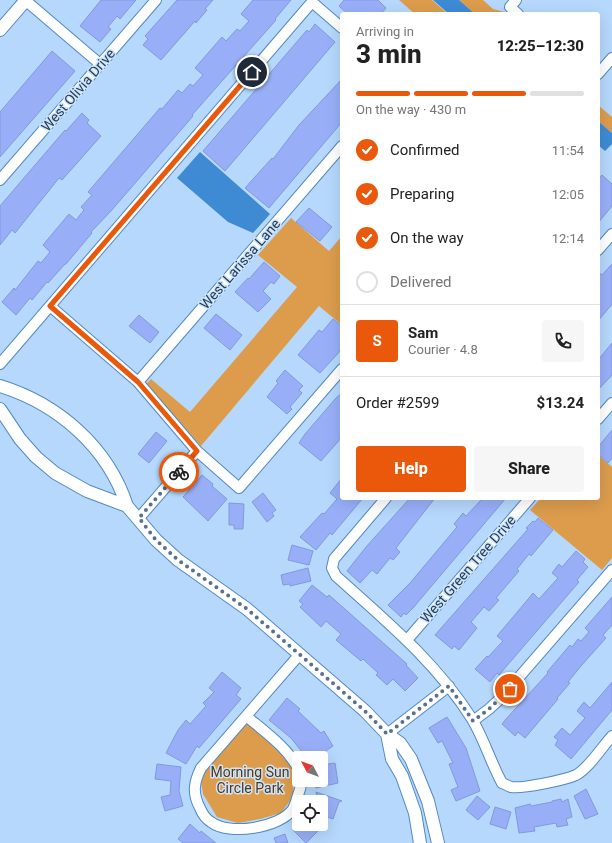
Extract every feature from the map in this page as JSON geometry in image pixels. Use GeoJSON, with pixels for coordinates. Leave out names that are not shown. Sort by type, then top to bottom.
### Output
{"type":"FeatureCollection","features":[{"type":"Feature","properties":{"kind":"street"},"geometry":{"type":"LineString","coordinates":[[0,30],[26,0],[100,64]]}},
{"type":"Feature","properties":{"kind":"street","name":"West Olivia Drive"},"geometry":{"type":"LineString","coordinates":[[0,180],[156,0]]}},
{"type":"Feature","properties":{"kind":"street"},"geometry":{"type":"LineString","coordinates":[[0,364],[312,2],[340,26]]}},
{"type":"Feature","properties":{"kind":"street"},"geometry":{"type":"LineString","coordinates":[[600,72],[612,58]]}},
{"type":"Feature","properties":{"kind":"street","name":"West Larissa Lane"},"geometry":{"type":"LineString","coordinates":[[138,382],[340,148]]}},
{"type":"Feature","properties":{"kind":"street"},"geometry":{"type":"LineString","coordinates":[[600,248],[612,234]]}},
{"type":"Feature","properties":{"kind":"street"},"geometry":{"type":"LineString","coordinates":[[50,306],[138,382],[197,451],[239,488],[340,371]]}},
{"type":"Feature","properties":{"kind":"street"},"geometry":{"type":"LineString","coordinates":[[0,386],[39,402],[63,418],[84,436],[111,470],[127,506]]}},
{"type":"Feature","properties":{"kind":"street"},"geometry":{"type":"LineString","coordinates":[[600,417],[612,403]]}},
{"type":"Feature","properties":{"kind":"street"},"geometry":{"type":"LineString","coordinates":[[0,409],[20,439],[36,457],[55,473],[86,491],[127,506],[139,518],[156,540],[178,560],[247,609],[365,711],[387,734],[400,744],[411,759],[428,801],[438,843]]}},
{"type":"Feature","properties":{"kind":"street"},"geometry":{"type":"LineString","coordinates":[[139,518],[197,451]]}},
{"type":"Feature","properties":{"kind":"street"},"geometry":{"type":"LineString","coordinates":[[384,500],[334,559],[332,568],[336,576],[407,640],[435,668],[473,721],[502,783],[510,787],[521,787],[576,775],[612,736]]}},
{"type":"Feature","properties":{"kind":"street","name":"West Green Tree Drive"},"geometry":{"type":"LineString","coordinates":[[407,640],[528,500]]}},
{"type":"Feature","properties":{"kind":"street"},"geometry":{"type":"LineString","coordinates":[[473,721],[501,698],[612,570]]}},
{"type":"Feature","properties":{"kind":"street"},"geometry":{"type":"LineString","coordinates":[[300,654],[202,768],[195,779],[194,790],[197,802],[203,814],[211,823],[223,828],[236,830],[269,825],[292,810],[300,787]]}},
{"type":"Feature","properties":{"kind":"street"},"geometry":{"type":"LineString","coordinates":[[387,734],[449,686]]}},
{"type":"Feature","properties":{"kind":"street"},"geometry":{"type":"LineString","coordinates":[[246,716],[292,758]]}},
{"type":"Feature","properties":{"kind":"street"},"geometry":{"type":"LineString","coordinates":[[387,734],[392,759],[404,782],[415,813],[420,843]]}},
{"type":"Feature","properties":{"kind":"green space"},"geometry":{"type":"Polygon","coordinates":[[[399,0],[432,0],[446,12],[413,12],[399,0]]]}},
{"type":"Feature","properties":{"kind":"green space"},"geometry":{"type":"Polygon","coordinates":[[[459,0],[483,0],[493,9],[505,12],[473,12],[459,0]]]}},
{"type":"Feature","properties":{"kind":"green space"},"geometry":{"type":"Polygon","coordinates":[[[600,107],[612,117],[612,133],[600,123],[600,107]]]}},
{"type":"Feature","properties":{"kind":"green space"},"geometry":{"type":"Polygon","coordinates":[[[291,218],[329,251],[340,238],[340,323],[319,306],[201,446],[146,384],[151,379],[190,412],[297,287],[258,255],[291,218]]]}},
{"type":"Feature","properties":{"kind":"green space"},"geometry":{"type":"Polygon","coordinates":[[[600,457],[612,467],[612,558],[602,570],[530,510],[539,500],[600,500],[600,457]]]}},
{"type":"Feature","properties":{"kind":"green space","name":"Morning Sun Circle Park"},"geometry":{"type":"Polygon","coordinates":[[[248,721],[291,763],[292,787],[293,787],[294,795],[292,795],[292,798],[281,813],[260,819],[238,823],[217,817],[203,794],[201,781],[207,767],[248,721]]]}},
{"type":"Feature","properties":{"kind":"water"},"geometry":{"type":"Polygon","coordinates":[[[433,0],[459,0],[473,12],[447,12],[433,0]]]}},
{"type":"Feature","properties":{"kind":"water"},"geometry":{"type":"Polygon","coordinates":[[[600,123],[612,133],[612,144],[605,151],[600,147],[600,123]]]}},
{"type":"Feature","properties":{"kind":"water"},"geometry":{"type":"Polygon","coordinates":[[[200,152],[270,214],[253,233],[228,222],[177,178],[200,152]]]}},
{"type":"Feature","properties":{"kind":"building"},"geometry":{"type":"Polygon","coordinates":[[[101,0],[136,0],[120,19],[117,16],[108,27],[111,29],[100,42],[80,26],[101,0]]]}},
{"type":"Feature","properties":{"kind":"building"},"geometry":{"type":"Polygon","coordinates":[[[177,0],[213,0],[196,23],[195,21],[161,60],[143,45],[148,39],[145,36],[177,0]]]}},
{"type":"Feature","properties":{"kind":"building"},"geometry":{"type":"Polygon","coordinates":[[[253,0],[291,0],[275,19],[276,20],[192,115],[193,116],[111,211],[91,232],[92,233],[66,264],[48,283],[47,282],[32,300],[30,298],[16,315],[2,302],[14,288],[15,290],[38,261],[41,263],[50,252],[43,245],[69,214],[76,220],[84,210],[81,207],[92,195],[88,192],[160,108],[162,109],[178,90],[182,93],[190,84],[193,86],[203,75],[195,68],[222,37],[226,41],[237,29],[240,31],[249,21],[241,14],[253,0]]]}},
{"type":"Feature","properties":{"kind":"building"},"geometry":{"type":"Polygon","coordinates":[[[344,0],[378,0],[386,8],[383,12],[346,12],[339,6],[344,0]]]}},
{"type":"Feature","properties":{"kind":"building"},"geometry":{"type":"Polygon","coordinates":[[[315,24],[335,42],[225,171],[203,151],[307,30],[309,32],[315,24]]]}},
{"type":"Feature","properties":{"kind":"building"},"geometry":{"type":"Polygon","coordinates":[[[52,51],[75,71],[0,157],[0,112],[52,51]]]}},
{"type":"Feature","properties":{"kind":"building"},"geometry":{"type":"Polygon","coordinates":[[[340,81],[340,124],[269,208],[245,188],[272,158],[273,159],[299,125],[340,81]]]}},
{"type":"Feature","properties":{"kind":"building"},"geometry":{"type":"Polygon","coordinates":[[[82,113],[89,120],[87,123],[101,136],[62,180],[59,178],[15,233],[12,230],[0,245],[0,206],[65,130],[66,131],[82,113]]]}},
{"type":"Feature","properties":{"kind":"building"},"geometry":{"type":"Polygon","coordinates":[[[602,175],[612,184],[612,206],[600,221],[600,178],[602,175]]]}},
{"type":"Feature","properties":{"kind":"building"},"geometry":{"type":"Polygon","coordinates":[[[309,208],[332,227],[320,241],[296,222],[309,208]]]}},
{"type":"Feature","properties":{"kind":"building"},"geometry":{"type":"Polygon","coordinates":[[[264,262],[280,276],[274,284],[271,282],[263,291],[271,299],[258,312],[235,292],[264,262]]]}},
{"type":"Feature","properties":{"kind":"building"},"geometry":{"type":"Polygon","coordinates":[[[612,264],[612,304],[600,319],[600,274],[602,275],[612,264]]]}},
{"type":"Feature","properties":{"kind":"building"},"geometry":{"type":"Polygon","coordinates":[[[216,314],[242,335],[230,350],[204,328],[216,314]]]}},
{"type":"Feature","properties":{"kind":"building"},"geometry":{"type":"Polygon","coordinates":[[[139,315],[159,332],[150,343],[129,326],[139,315]]]}},
{"type":"Feature","properties":{"kind":"building"},"geometry":{"type":"Polygon","coordinates":[[[333,319],[340,324],[340,351],[320,373],[298,355],[319,330],[322,332],[333,319]]]}},
{"type":"Feature","properties":{"kind":"building"},"geometry":{"type":"Polygon","coordinates":[[[612,343],[612,375],[600,388],[600,358],[612,343]]]}},
{"type":"Feature","properties":{"kind":"building"},"geometry":{"type":"Polygon","coordinates":[[[285,370],[303,386],[299,390],[302,393],[290,407],[292,409],[287,414],[267,397],[278,383],[276,381],[285,370]]]}},
{"type":"Feature","properties":{"kind":"building"},"geometry":{"type":"Polygon","coordinates":[[[340,395],[340,439],[321,461],[299,443],[340,395]]]}},
{"type":"Feature","properties":{"kind":"building"},"geometry":{"type":"Polygon","coordinates":[[[612,430],[612,458],[608,463],[600,456],[600,445],[612,430]]]}},
{"type":"Feature","properties":{"kind":"building"},"geometry":{"type":"Polygon","coordinates":[[[156,432],[167,441],[149,463],[138,454],[156,432]]]}},
{"type":"Feature","properties":{"kind":"building"},"geometry":{"type":"Polygon","coordinates":[[[202,475],[227,499],[208,521],[183,497],[202,475]]]}},
{"type":"Feature","properties":{"kind":"building"},"geometry":{"type":"Polygon","coordinates":[[[340,480],[340,500],[361,500],[332,535],[330,533],[316,550],[300,537],[337,499],[330,493],[340,480]]]}},
{"type":"Feature","properties":{"kind":"building"},"geometry":{"type":"Polygon","coordinates":[[[263,493],[276,510],[272,513],[274,516],[267,522],[252,502],[263,493]]]}},
{"type":"Feature","properties":{"kind":"building"},"geometry":{"type":"Polygon","coordinates":[[[408,500],[433,500],[396,548],[400,552],[393,560],[390,558],[377,574],[372,570],[360,583],[347,571],[366,547],[408,500]]]}},
{"type":"Feature","properties":{"kind":"building"},"geometry":{"type":"Polygon","coordinates":[[[481,500],[504,500],[413,608],[406,615],[404,613],[401,617],[388,605],[410,583],[457,527],[454,524],[463,513],[466,516],[481,500]]]}},
{"type":"Feature","properties":{"kind":"building"},"geometry":{"type":"Polygon","coordinates":[[[229,503],[244,504],[243,529],[234,529],[234,525],[229,525],[229,503]]]}},
{"type":"Feature","properties":{"kind":"building"},"geometry":{"type":"Polygon","coordinates":[[[538,518],[553,530],[531,556],[529,554],[517,569],[519,571],[496,598],[499,600],[489,611],[484,607],[471,622],[477,628],[459,650],[454,646],[452,649],[435,635],[528,529],[526,528],[538,518]]]}},
{"type":"Feature","properties":{"kind":"building"},"geometry":{"type":"Polygon","coordinates":[[[292,545],[313,551],[309,565],[288,560],[292,545]]]}},
{"type":"Feature","properties":{"kind":"building"},"geometry":{"type":"Polygon","coordinates":[[[576,551],[585,559],[583,562],[588,567],[577,580],[579,582],[499,675],[497,673],[490,682],[475,669],[503,641],[497,636],[533,593],[539,599],[558,578],[552,573],[559,564],[562,567],[576,551]]]}},
{"type":"Feature","properties":{"kind":"building"},"geometry":{"type":"Polygon","coordinates":[[[308,568],[311,581],[290,586],[290,584],[283,585],[281,575],[308,568]]]}},
{"type":"Feature","properties":{"kind":"building"},"geometry":{"type":"Polygon","coordinates":[[[312,585],[327,597],[329,595],[407,664],[406,665],[418,678],[405,691],[393,679],[387,685],[376,675],[378,673],[363,659],[361,661],[336,640],[341,634],[326,621],[321,627],[300,607],[303,604],[299,601],[312,585]]]}},
{"type":"Feature","properties":{"kind":"building"},"geometry":{"type":"Polygon","coordinates":[[[612,597],[612,625],[603,635],[606,638],[568,682],[570,683],[557,698],[558,699],[525,738],[518,732],[515,736],[502,724],[548,673],[547,672],[570,645],[572,647],[578,639],[581,641],[589,632],[585,628],[612,597]]]}},
{"type":"Feature","properties":{"kind":"building"},"geometry":{"type":"Polygon","coordinates":[[[222,672],[241,688],[236,695],[241,699],[199,748],[197,746],[186,764],[166,753],[178,730],[186,720],[190,724],[206,706],[203,703],[214,692],[209,688],[222,672]]]}},
{"type":"Feature","properties":{"kind":"building"},"geometry":{"type":"Polygon","coordinates":[[[612,682],[612,710],[571,759],[555,745],[558,740],[554,737],[562,728],[570,735],[585,718],[577,711],[584,702],[590,708],[612,682]]]}},
{"type":"Feature","properties":{"kind":"building"},"geometry":{"type":"Polygon","coordinates":[[[287,698],[300,709],[298,711],[321,733],[324,731],[333,746],[326,751],[301,751],[291,738],[269,720],[287,698]]]}},
{"type":"Feature","properties":{"kind":"building"},"geometry":{"type":"Polygon","coordinates":[[[447,717],[466,748],[480,791],[456,801],[451,790],[458,787],[449,764],[453,763],[442,741],[438,743],[429,728],[447,717]]]}},
{"type":"Feature","properties":{"kind":"building"},"geometry":{"type":"Polygon","coordinates":[[[335,763],[338,783],[328,785],[328,764],[335,763]]]}},
{"type":"Feature","properties":{"kind":"building"},"geometry":{"type":"Polygon","coordinates":[[[157,764],[181,767],[179,791],[183,806],[165,811],[161,797],[170,795],[171,781],[155,779],[157,764]]]}},
{"type":"Feature","properties":{"kind":"building"},"geometry":{"type":"Polygon","coordinates":[[[586,789],[598,814],[585,819],[574,796],[586,789]]]}},
{"type":"Feature","properties":{"kind":"building"},"geometry":{"type":"Polygon","coordinates":[[[316,792],[325,795],[317,795],[316,792]]]}},
{"type":"Feature","properties":{"kind":"building"},"geometry":{"type":"Polygon","coordinates":[[[328,796],[342,801],[339,802],[333,819],[328,817],[328,796]]]}},
{"type":"Feature","properties":{"kind":"building"},"geometry":{"type":"Polygon","coordinates":[[[477,796],[490,807],[478,820],[466,810],[477,796]]]}},
{"type":"Feature","properties":{"kind":"building"},"geometry":{"type":"Polygon","coordinates":[[[561,799],[562,802],[568,799],[572,817],[566,819],[568,825],[557,827],[556,823],[534,827],[535,831],[519,833],[515,808],[530,804],[531,806],[552,802],[561,799]]]}},
{"type":"Feature","properties":{"kind":"building"},"geometry":{"type":"Polygon","coordinates":[[[495,807],[511,812],[506,829],[490,824],[495,807]]]}},
{"type":"Feature","properties":{"kind":"building"},"geometry":{"type":"Polygon","coordinates":[[[190,824],[200,833],[201,831],[216,843],[183,843],[178,839],[190,824]]]}},
{"type":"Feature","properties":{"kind":"building"},"geometry":{"type":"Polygon","coordinates":[[[294,831],[318,831],[306,843],[294,831]]]}},
{"type":"Feature","properties":{"kind":"building"},"geometry":{"type":"Polygon","coordinates":[[[285,834],[288,843],[276,843],[274,838],[285,834]]]}},
{"type":"Feature","properties":{"kind":"way so far"},"geometry":{"type":"LineString","coordinates":[[179,472],[139,518],[156,540],[193,572],[247,609],[365,711],[387,734],[449,686],[473,721],[489,709],[510,689]]}},
{"type":"Feature","properties":{"kind":"route"},"geometry":{"type":"LineString","coordinates":[[179,472],[197,451],[155,400],[138,382],[50,306],[252,72]]}}]}
